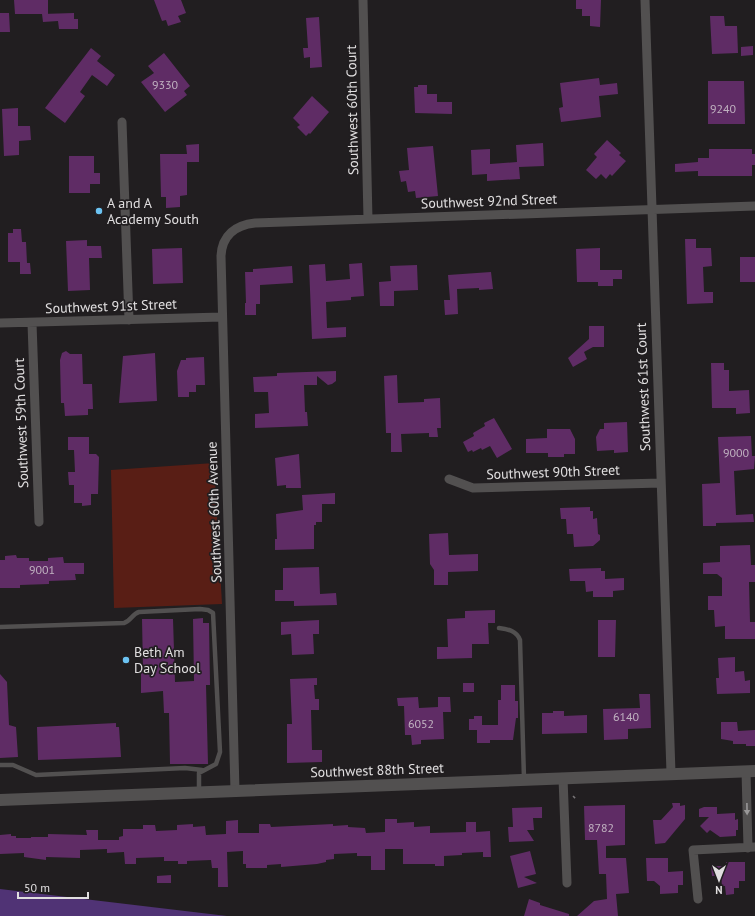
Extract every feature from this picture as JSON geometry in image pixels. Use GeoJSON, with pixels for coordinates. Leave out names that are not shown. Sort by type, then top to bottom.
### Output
{"type":"FeatureCollection","features":[{"type":"Feature","properties":{"kind":"street","name":"Southwest 60th Court"},"geometry":{"type":"LineString","coordinates":[[363,0],[368,219]]}},
{"type":"Feature","properties":{"kind":"street","name":"Southwest 61st Court"},"geometry":{"type":"LineString","coordinates":[[645,0],[670,773]]}},
{"type":"Feature","properties":{"kind":"street"},"geometry":{"type":"LineString","coordinates":[[122,122],[129,320]]}},
{"type":"Feature","properties":{"kind":"street","name":"Southwest 92nd Street"},"geometry":{"type":"LineString","coordinates":[[228,235],[240,225],[247,223],[755,206]]}},
{"type":"Feature","properties":{"kind":"street","name":"Southwest 60th Avenue"},"geometry":{"type":"LineString","coordinates":[[228,235],[224,240],[221,250],[235,791]]}},
{"type":"Feature","properties":{"kind":"street","name":"Southwest 91st Street"},"geometry":{"type":"LineString","coordinates":[[0,324],[222,317]]}},
{"type":"Feature","properties":{"kind":"street","name":"Southwest 59th Court"},"geometry":{"type":"LineString","coordinates":[[32,323],[39,522]]}},
{"type":"Feature","properties":{"kind":"street","name":"Southwest 90th Street"},"geometry":{"type":"LineString","coordinates":[[449,479],[473,488],[661,483]]}},
{"type":"Feature","properties":{"kind":"street"},"geometry":{"type":"LineString","coordinates":[[698,899],[693,850],[751,848],[751,771]]}},
{"type":"Feature","properties":{"kind":"street","name":"Southwest 88th Street"},"geometry":{"type":"LineString","coordinates":[[0,800],[751,771]]}},
{"type":"Feature","properties":{"kind":"street"},"geometry":{"type":"LineString","coordinates":[[563,778],[567,884]]}},
{"type":"Feature","properties":{"kind":"lane"},"geometry":{"type":"LineString","coordinates":[[0,627],[124,623],[130,620],[135,613],[139,612],[200,609],[211,611],[215,616],[220,752],[216,764],[202,770],[185,768],[36,775],[13,765],[0,765]]}},
{"type":"Feature","properties":{"kind":"lane"},"geometry":{"type":"LineString","coordinates":[[498,628],[513,631],[518,634],[520,640],[524,779]]}},
{"type":"Feature","properties":{"kind":"lane"},"geometry":{"type":"LineString","coordinates":[[199,793],[199,773],[202,770]]}},
{"type":"Feature","properties":{"kind":"shaded area"},"geometry":{"type":"Polygon","coordinates":[[[214,463],[222,604],[114,608],[111,470],[214,463]]]}},
{"type":"Feature","properties":{"kind":"shaded area"},"geometry":{"type":"Polygon","coordinates":[[[0,889],[227,916],[0,916],[0,889]]]}},
{"type":"Feature","properties":{"kind":"building"},"geometry":{"type":"Polygon","coordinates":[[[14,0],[48,0],[48,14],[15,14],[14,0]]]}},
{"type":"Feature","properties":{"kind":"building"},"geometry":{"type":"Polygon","coordinates":[[[154,0],[181,0],[186,13],[178,16],[181,22],[168,26],[166,20],[162,21],[154,0]]]}},
{"type":"Feature","properties":{"kind":"building"},"geometry":{"type":"Polygon","coordinates":[[[576,0],[601,0],[600,27],[590,26],[590,16],[582,16],[582,9],[576,9],[576,0]]]}},
{"type":"Feature","properties":{"kind":"building"},"geometry":{"type":"Polygon","coordinates":[[[0,13],[9,13],[10,32],[0,32],[0,13]]]}},
{"type":"Feature","properties":{"kind":"building"},"geometry":{"type":"Polygon","coordinates":[[[74,13],[74,19],[78,19],[78,29],[59,29],[58,21],[43,22],[42,14],[74,13]]]}},
{"type":"Feature","properties":{"kind":"building"},"geometry":{"type":"Polygon","coordinates":[[[710,16],[724,16],[725,26],[737,26],[738,53],[712,54],[710,16]]]}},
{"type":"Feature","properties":{"kind":"building"},"geometry":{"type":"Polygon","coordinates":[[[319,17],[322,67],[310,68],[310,57],[304,58],[303,48],[308,48],[306,18],[319,17]]]}},
{"type":"Feature","properties":{"kind":"building"},"geometry":{"type":"Polygon","coordinates":[[[753,46],[753,55],[741,56],[741,47],[753,46]]]}},
{"type":"Feature","properties":{"kind":"building"},"geometry":{"type":"Polygon","coordinates":[[[91,48],[101,56],[97,61],[115,75],[107,86],[92,75],[80,92],[85,96],[65,123],[45,108],[91,48]]]}},
{"type":"Feature","properties":{"kind":"building"},"geometry":{"type":"Polygon","coordinates":[[[164,53],[190,86],[184,91],[187,95],[165,112],[141,82],[154,73],[148,66],[164,53]]]}},
{"type":"Feature","properties":{"kind":"building"},"geometry":{"type":"Polygon","coordinates":[[[599,78],[600,85],[617,83],[618,94],[599,96],[601,117],[561,122],[559,108],[563,107],[560,83],[599,78]]]}},
{"type":"Feature","properties":{"kind":"building"},"geometry":{"type":"Polygon","coordinates":[[[708,81],[744,81],[745,124],[708,124],[708,81]]]}},
{"type":"Feature","properties":{"kind":"building"},"geometry":{"type":"Polygon","coordinates":[[[418,85],[427,85],[427,94],[437,94],[437,102],[452,102],[452,114],[415,113],[414,87],[418,87],[418,85]]]}},
{"type":"Feature","properties":{"kind":"building"},"geometry":{"type":"Polygon","coordinates":[[[312,96],[329,112],[310,134],[309,133],[306,136],[297,127],[300,125],[293,118],[312,96]]]}},
{"type":"Feature","properties":{"kind":"building"},"geometry":{"type":"Polygon","coordinates":[[[18,108],[18,126],[30,126],[31,140],[19,141],[19,155],[4,156],[2,109],[18,108]]]}},
{"type":"Feature","properties":{"kind":"building"},"geometry":{"type":"Polygon","coordinates":[[[607,140],[621,153],[619,155],[626,161],[612,176],[610,174],[606,179],[601,174],[596,179],[586,170],[597,157],[594,154],[607,140]]]}},
{"type":"Feature","properties":{"kind":"building"},"geometry":{"type":"Polygon","coordinates":[[[543,143],[544,166],[519,167],[520,179],[487,181],[487,174],[472,175],[471,150],[490,149],[490,164],[517,162],[516,145],[543,143]]]}},
{"type":"Feature","properties":{"kind":"building"},"geometry":{"type":"Polygon","coordinates":[[[199,144],[199,162],[187,162],[187,195],[180,196],[180,207],[166,208],[166,197],[161,197],[160,154],[187,154],[186,145],[199,144]]]}},
{"type":"Feature","properties":{"kind":"building"},"geometry":{"type":"Polygon","coordinates":[[[433,146],[438,196],[416,198],[415,191],[408,192],[406,181],[401,182],[399,171],[409,170],[407,148],[433,146]]]}},
{"type":"Feature","properties":{"kind":"building"},"geometry":{"type":"Polygon","coordinates":[[[709,149],[752,149],[752,154],[755,154],[755,165],[752,165],[752,176],[698,176],[698,171],[675,172],[675,164],[698,162],[698,158],[709,158],[709,149]]]}},
{"type":"Feature","properties":{"kind":"building"},"geometry":{"type":"Polygon","coordinates":[[[69,156],[94,156],[94,173],[100,173],[100,184],[90,184],[90,193],[69,193],[69,156]]]}},
{"type":"Feature","properties":{"kind":"building"},"geometry":{"type":"Polygon","coordinates":[[[13,229],[21,229],[22,242],[26,242],[27,263],[30,263],[31,274],[20,274],[20,262],[8,262],[8,233],[13,233],[13,229]]]}},
{"type":"Feature","properties":{"kind":"building"},"geometry":{"type":"Polygon","coordinates":[[[685,239],[696,239],[696,248],[711,248],[712,266],[703,267],[704,292],[713,292],[713,303],[687,304],[685,239]]]}},
{"type":"Feature","properties":{"kind":"building"},"geometry":{"type":"Polygon","coordinates":[[[87,240],[87,246],[101,246],[102,258],[89,258],[90,290],[68,291],[66,241],[87,240]]]}},
{"type":"Feature","properties":{"kind":"building"},"geometry":{"type":"Polygon","coordinates":[[[182,248],[183,283],[153,284],[152,249],[182,248]]]}},
{"type":"Feature","properties":{"kind":"building"},"geometry":{"type":"Polygon","coordinates":[[[600,248],[600,270],[622,270],[622,279],[613,279],[613,286],[598,286],[598,282],[577,282],[576,249],[600,248]]]}},
{"type":"Feature","properties":{"kind":"building"},"geometry":{"type":"Polygon","coordinates":[[[740,257],[755,257],[755,282],[740,282],[740,257]]]}},
{"type":"Feature","properties":{"kind":"building"},"geometry":{"type":"Polygon","coordinates":[[[362,263],[364,296],[351,297],[351,300],[326,302],[327,328],[346,327],[346,337],[312,339],[309,265],[325,264],[326,281],[350,279],[349,264],[362,263]]]}},
{"type":"Feature","properties":{"kind":"building"},"geometry":{"type":"Polygon","coordinates":[[[417,265],[418,290],[394,291],[394,306],[380,306],[379,282],[391,281],[390,266],[417,265]]]}},
{"type":"Feature","properties":{"kind":"building"},"geometry":{"type":"Polygon","coordinates":[[[292,266],[293,283],[260,285],[260,304],[256,304],[256,315],[245,315],[245,272],[253,272],[253,269],[292,266]]]}},
{"type":"Feature","properties":{"kind":"building"},"geometry":{"type":"Polygon","coordinates":[[[491,272],[493,289],[457,289],[458,314],[445,315],[444,300],[450,300],[448,275],[491,272]]]}},
{"type":"Feature","properties":{"kind":"building"},"geometry":{"type":"Polygon","coordinates":[[[589,326],[604,326],[604,347],[593,347],[584,352],[587,359],[573,367],[568,358],[589,339],[589,326]]]}},
{"type":"Feature","properties":{"kind":"building"},"geometry":{"type":"Polygon","coordinates":[[[66,351],[70,354],[82,354],[83,384],[92,384],[93,409],[88,409],[88,415],[65,416],[64,403],[61,403],[60,360],[62,353],[66,351]]]}},
{"type":"Feature","properties":{"kind":"building"},"geometry":{"type":"Polygon","coordinates":[[[155,353],[157,401],[119,403],[123,356],[155,353]]]}},
{"type":"Feature","properties":{"kind":"building"},"geometry":{"type":"Polygon","coordinates":[[[204,357],[205,385],[196,385],[196,392],[189,392],[189,397],[178,397],[177,371],[181,360],[186,360],[186,358],[204,357]]]}},
{"type":"Feature","properties":{"kind":"building"},"geometry":{"type":"Polygon","coordinates":[[[711,363],[724,363],[724,370],[729,370],[729,391],[749,390],[750,413],[736,414],[736,408],[712,408],[711,363]]]}},
{"type":"Feature","properties":{"kind":"building"},"geometry":{"type":"Polygon","coordinates":[[[336,371],[336,381],[332,384],[328,385],[317,376],[317,385],[304,385],[305,412],[307,412],[308,426],[255,428],[255,414],[269,413],[268,392],[254,392],[253,377],[277,376],[277,373],[336,371]]]}},
{"type":"Feature","properties":{"kind":"building"},"geometry":{"type":"Polygon","coordinates":[[[397,375],[398,403],[424,402],[424,399],[440,398],[441,428],[437,428],[438,437],[429,437],[429,433],[401,434],[402,452],[391,452],[391,433],[386,433],[384,376],[397,375]]]}},
{"type":"Feature","properties":{"kind":"building"},"geometry":{"type":"Polygon","coordinates":[[[494,418],[512,449],[497,458],[490,446],[482,450],[481,448],[473,452],[472,450],[468,452],[463,442],[474,436],[473,433],[485,426],[484,423],[494,418]]]}},
{"type":"Feature","properties":{"kind":"building"},"geometry":{"type":"Polygon","coordinates":[[[627,422],[628,452],[614,453],[614,450],[597,451],[596,437],[600,429],[604,429],[604,423],[627,422]]]}},
{"type":"Feature","properties":{"kind":"building"},"geometry":{"type":"Polygon","coordinates":[[[547,429],[570,429],[575,439],[575,454],[564,454],[564,457],[548,457],[548,453],[526,453],[526,439],[547,438],[547,429]]]}},
{"type":"Feature","properties":{"kind":"building"},"geometry":{"type":"Polygon","coordinates":[[[751,436],[752,456],[755,456],[754,469],[734,471],[736,515],[753,514],[754,522],[716,523],[716,526],[703,526],[702,484],[720,483],[718,437],[751,436]]]}},
{"type":"Feature","properties":{"kind":"building"},"geometry":{"type":"Polygon","coordinates":[[[68,437],[89,437],[89,454],[96,454],[99,457],[98,494],[91,494],[91,505],[82,506],[82,503],[74,503],[74,485],[69,485],[68,472],[75,472],[74,450],[68,450],[68,437]]]}},
{"type":"Feature","properties":{"kind":"building"},"geometry":{"type":"Polygon","coordinates":[[[299,454],[301,488],[286,488],[286,485],[277,486],[275,458],[299,454]]]}},
{"type":"Feature","properties":{"kind":"building"},"geometry":{"type":"Polygon","coordinates":[[[335,493],[335,504],[322,504],[322,522],[316,522],[316,525],[314,525],[314,549],[275,550],[275,539],[277,539],[276,514],[303,510],[302,495],[335,493]]]}},
{"type":"Feature","properties":{"kind":"building"},"geometry":{"type":"Polygon","coordinates":[[[590,507],[590,511],[593,511],[593,519],[597,518],[600,540],[593,546],[574,547],[573,534],[567,534],[566,519],[561,519],[560,508],[590,507]]]}},
{"type":"Feature","properties":{"kind":"building"},"geometry":{"type":"Polygon","coordinates":[[[448,533],[449,555],[478,554],[478,571],[448,572],[448,585],[434,585],[434,570],[430,564],[429,534],[448,533]]]}},
{"type":"Feature","properties":{"kind":"building"},"geometry":{"type":"Polygon","coordinates":[[[750,545],[751,565],[755,565],[755,582],[749,582],[750,622],[755,622],[755,639],[725,639],[725,626],[715,627],[714,610],[708,610],[708,596],[722,596],[722,578],[717,574],[703,574],[703,563],[720,562],[720,546],[750,545]]]}},
{"type":"Feature","properties":{"kind":"building"},"geometry":{"type":"Polygon","coordinates":[[[16,555],[17,558],[29,558],[29,561],[48,561],[48,558],[63,557],[64,563],[84,563],[84,574],[75,574],[76,580],[49,581],[49,584],[20,585],[20,588],[0,588],[0,560],[5,560],[5,556],[16,555]]]}},
{"type":"Feature","properties":{"kind":"building"},"geometry":{"type":"Polygon","coordinates":[[[319,567],[320,594],[336,593],[337,605],[294,606],[294,601],[275,601],[275,590],[283,590],[283,568],[319,567]]]}},
{"type":"Feature","properties":{"kind":"building"},"geometry":{"type":"Polygon","coordinates":[[[601,568],[601,571],[605,571],[605,579],[624,578],[624,590],[613,591],[613,597],[593,597],[593,591],[586,592],[585,581],[570,581],[569,569],[601,568]]]}},
{"type":"Feature","properties":{"kind":"building"},"geometry":{"type":"Polygon","coordinates":[[[495,610],[495,623],[488,623],[489,644],[472,644],[472,658],[437,659],[437,647],[448,647],[447,619],[465,618],[465,611],[495,610]]]}},
{"type":"Feature","properties":{"kind":"building"},"geometry":{"type":"Polygon","coordinates":[[[203,618],[203,623],[209,623],[210,685],[206,685],[208,764],[170,764],[169,713],[164,713],[163,691],[141,693],[141,670],[143,670],[142,619],[173,619],[175,682],[194,681],[193,619],[203,618]]]}},
{"type":"Feature","properties":{"kind":"building"},"geometry":{"type":"Polygon","coordinates":[[[319,620],[319,634],[313,634],[314,654],[292,655],[291,634],[281,635],[281,622],[319,620]]]}},
{"type":"Feature","properties":{"kind":"building"},"geometry":{"type":"Polygon","coordinates":[[[598,620],[616,620],[615,657],[598,657],[598,620]]]}},
{"type":"Feature","properties":{"kind":"building"},"geometry":{"type":"Polygon","coordinates":[[[735,657],[735,672],[744,671],[745,681],[750,680],[750,693],[717,694],[716,678],[719,678],[718,658],[735,657]]]}},
{"type":"Feature","properties":{"kind":"building"},"geometry":{"type":"Polygon","coordinates":[[[0,674],[7,682],[9,725],[16,727],[18,757],[0,758],[0,674]]]}},
{"type":"Feature","properties":{"kind":"building"},"geometry":{"type":"Polygon","coordinates":[[[317,678],[317,685],[314,685],[315,699],[319,699],[319,710],[311,710],[312,750],[322,750],[322,762],[287,763],[287,724],[292,724],[290,679],[317,678]]]}},
{"type":"Feature","properties":{"kind":"building"},"geometry":{"type":"Polygon","coordinates":[[[463,683],[474,683],[474,692],[463,692],[463,683]]]}},
{"type":"Feature","properties":{"kind":"building"},"geometry":{"type":"Polygon","coordinates":[[[501,685],[515,685],[515,701],[518,701],[518,718],[516,718],[513,740],[490,740],[490,743],[477,743],[477,730],[469,730],[469,719],[474,719],[474,716],[482,716],[482,725],[498,725],[498,700],[501,700],[501,685]]]}},
{"type":"Feature","properties":{"kind":"building"},"geometry":{"type":"Polygon","coordinates":[[[639,694],[650,694],[651,728],[628,729],[628,739],[604,740],[603,709],[640,708],[639,694]]]}},
{"type":"Feature","properties":{"kind":"building"},"geometry":{"type":"Polygon","coordinates":[[[418,697],[419,708],[438,707],[438,697],[450,697],[451,712],[443,712],[444,739],[421,740],[421,744],[412,745],[411,735],[405,735],[404,706],[398,706],[397,698],[418,697]]]}},
{"type":"Feature","properties":{"kind":"building"},"geometry":{"type":"Polygon","coordinates":[[[553,711],[564,711],[564,716],[587,715],[587,733],[542,734],[542,713],[553,713],[553,711]]]}},
{"type":"Feature","properties":{"kind":"building"},"geometry":{"type":"Polygon","coordinates":[[[721,722],[737,722],[738,731],[755,730],[755,746],[733,744],[733,741],[721,739],[721,722]]]}},
{"type":"Feature","properties":{"kind":"building"},"geometry":{"type":"Polygon","coordinates":[[[116,723],[116,727],[119,727],[121,757],[38,760],[37,727],[116,723]]]}},
{"type":"Feature","properties":{"kind":"building"},"geometry":{"type":"Polygon","coordinates":[[[672,803],[680,803],[680,806],[685,805],[685,819],[665,843],[655,844],[653,820],[661,820],[673,807],[672,803]]]}},
{"type":"Feature","properties":{"kind":"building"},"geometry":{"type":"Polygon","coordinates":[[[625,805],[625,845],[606,846],[606,858],[626,858],[629,893],[616,894],[618,916],[577,916],[594,901],[607,899],[606,874],[599,874],[597,840],[585,840],[584,806],[625,805]]]}},
{"type":"Feature","properties":{"kind":"building"},"geometry":{"type":"Polygon","coordinates":[[[542,807],[542,818],[533,818],[534,830],[527,830],[534,841],[509,842],[508,827],[513,827],[512,808],[542,807]]]}},
{"type":"Feature","properties":{"kind":"building"},"geometry":{"type":"Polygon","coordinates":[[[704,807],[717,807],[717,814],[735,813],[735,820],[738,819],[738,830],[736,830],[736,836],[720,837],[710,830],[707,833],[700,826],[709,817],[699,817],[699,809],[704,807]]]}},
{"type":"Feature","properties":{"kind":"building"},"geometry":{"type":"Polygon","coordinates":[[[385,819],[397,819],[397,823],[414,822],[414,827],[430,826],[430,833],[466,832],[466,822],[476,822],[476,832],[490,831],[491,857],[483,857],[483,852],[462,853],[462,855],[444,856],[444,866],[435,866],[435,864],[403,864],[403,849],[385,849],[385,870],[371,870],[371,856],[357,856],[357,853],[334,854],[334,859],[326,860],[326,862],[317,864],[281,867],[281,864],[267,865],[267,868],[246,868],[246,864],[243,864],[243,851],[227,852],[228,887],[218,887],[218,868],[212,868],[211,860],[187,861],[187,864],[178,864],[178,861],[164,861],[164,857],[136,858],[136,864],[125,864],[124,852],[107,853],[107,849],[80,850],[80,858],[46,857],[46,860],[24,857],[24,853],[0,854],[0,835],[11,834],[11,836],[16,836],[16,838],[31,838],[48,837],[48,834],[87,835],[86,830],[98,830],[98,840],[119,840],[119,837],[123,836],[123,829],[143,829],[143,825],[155,825],[156,831],[177,830],[177,825],[193,824],[193,827],[205,826],[206,835],[226,834],[226,821],[238,820],[238,833],[259,833],[259,824],[270,824],[271,827],[333,824],[333,826],[348,825],[348,827],[365,828],[366,833],[385,832],[385,819]]]}},
{"type":"Feature","properties":{"kind":"building"},"geometry":{"type":"Polygon","coordinates":[[[530,851],[536,874],[524,877],[537,883],[518,888],[510,856],[530,851]]]}},
{"type":"Feature","properties":{"kind":"building"},"geometry":{"type":"Polygon","coordinates":[[[646,858],[668,858],[668,872],[683,871],[683,885],[678,885],[678,893],[660,894],[660,886],[654,881],[647,881],[646,858]]]}},
{"type":"Feature","properties":{"kind":"building"},"geometry":{"type":"Polygon","coordinates":[[[726,862],[745,862],[745,881],[739,881],[739,888],[734,888],[734,894],[726,895],[725,886],[722,886],[721,876],[712,876],[711,866],[726,866],[726,862]]]}},
{"type":"Feature","properties":{"kind":"building"},"geometry":{"type":"Polygon","coordinates":[[[171,875],[171,883],[157,883],[157,876],[171,875]]]}},
{"type":"Feature","properties":{"kind":"building"},"geometry":{"type":"Polygon","coordinates":[[[529,899],[540,903],[540,905],[569,914],[569,916],[524,916],[529,899]]]}},
{"type":"Feature","properties":{"kind":"place","name":"A and A Academy South"},"geometry":{"type":"Point","coordinates":[99,211]}},
{"type":"Feature","properties":{"kind":"place","name":"Beth Am Day School"},"geometry":{"type":"Point","coordinates":[126,660]}}]}
